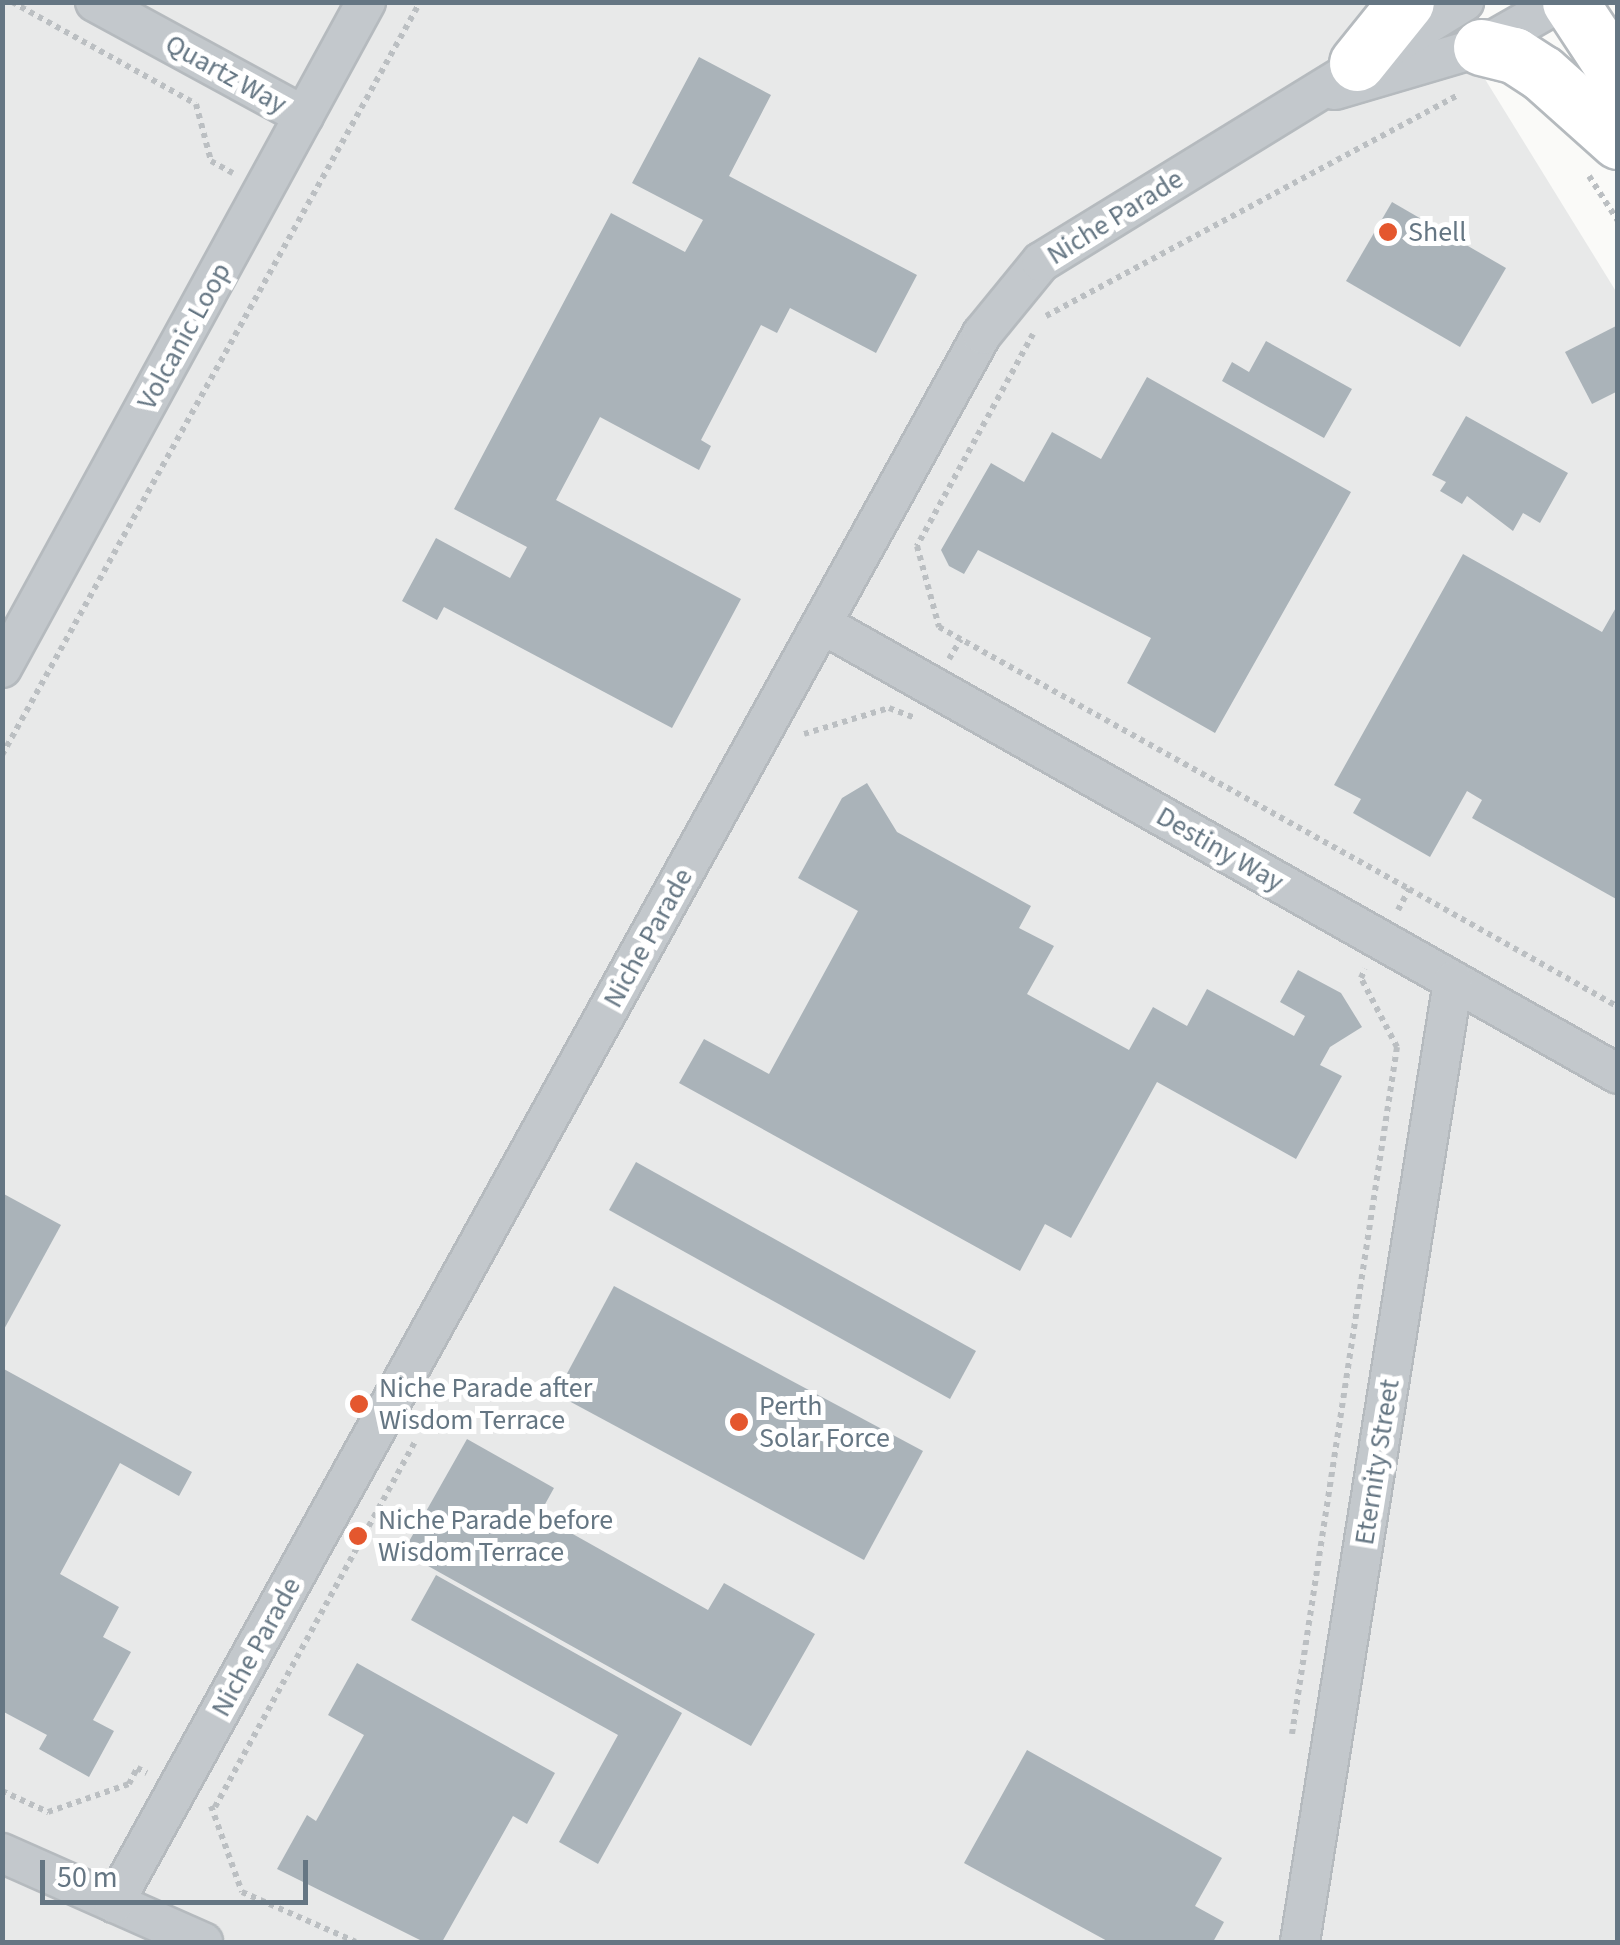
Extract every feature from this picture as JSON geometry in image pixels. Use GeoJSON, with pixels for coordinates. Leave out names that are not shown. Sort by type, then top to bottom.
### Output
{"type":"FeatureCollection","features":[{"type":"Feature","properties":{"kind":"main road"},"geometry":{"type":"LineString","coordinates":[[1358,63],[1406,2]]}},
{"type":"Feature","properties":{"kind":"main road"},"geometry":{"type":"LineString","coordinates":[[1570,2],[1618,75]]}},
{"type":"Feature","properties":{"kind":"main road"},"geometry":{"type":"LineString","coordinates":[[1471,46],[1514,56],[1542,73],[1618,140]]}},
{"type":"Feature","properties":{"kind":"street","name":"Quartz Way"},"geometry":{"type":"LineString","coordinates":[[96,2],[304,116]]}},
{"type":"Feature","properties":{"kind":"street","name":"Volcanic Loop"},"geometry":{"type":"LineString","coordinates":[[2,668],[366,2]]}},
{"type":"Feature","properties":{"kind":"street","name":"Niche Parade"},"geometry":{"type":"LineString","coordinates":[[1314,95],[1471,46],[1560,2]]}},
{"type":"Feature","properties":{"kind":"street","name":"Niche Parade"},"geometry":{"type":"LineString","coordinates":[[114,1903],[982,334],[1041,262],[1314,95],[1358,63],[1471,46]]}},
{"type":"Feature","properties":{"kind":"street","name":"Destiny Way"},"geometry":{"type":"LineString","coordinates":[[822,624],[1618,1074]]}},
{"type":"Feature","properties":{"kind":"street","name":"Eternity Street"},"geometry":{"type":"LineString","coordinates":[[1300,1942],[1452,981]]}},
{"type":"Feature","properties":{"kind":"street"},"geometry":{"type":"LineString","coordinates":[[2,1854],[203,1942]]}},
{"type":"Feature","properties":{"kind":"path"},"geometry":{"type":"LineString","coordinates":[[12,2],[196,104],[212,161],[304,212]]}},
{"type":"Feature","properties":{"kind":"path"},"geometry":{"type":"LineString","coordinates":[[2,755],[420,2]]}},
{"type":"Feature","properties":{"kind":"path"},"geometry":{"type":"LineString","coordinates":[[1409,889],[939,627],[917,546],[1042,319],[1471,46]]}},
{"type":"Feature","properties":{"kind":"path"},"geometry":{"type":"LineString","coordinates":[[798,747],[807,730],[890,708],[912,722],[961,639]]}},
{"type":"Feature","properties":{"kind":"path"},"geometry":{"type":"LineString","coordinates":[[214,1807],[423,1427]]}},
{"type":"Feature","properties":{"kind":"shaded area"},"geometry":{"type":"Polygon","coordinates":[[[3,3],[1438,3],[1617,293],[1617,1942],[3,1942],[3,3]]]}},
{"type":"Feature","properties":{"kind":"building"},"geometry":{"type":"Polygon","coordinates":[[[699,57],[771,95],[729,176],[917,275],[876,353],[790,308],[777,333],[761,325],[701,440],[711,446],[699,470],[600,417],[556,500],[741,599],[672,728],[444,607],[437,620],[402,601],[436,538],[510,578],[527,547],[454,509],[611,213],[685,252],[703,220],[632,183],[699,57]]]}},
{"type":"Feature","properties":{"kind":"building"},"geometry":{"type":"Polygon","coordinates":[[[1392,202],[1506,268],[1460,347],[1346,281],[1392,202]]]}},
{"type":"Feature","properties":{"kind":"building"},"geometry":{"type":"Polygon","coordinates":[[[1618,325],[1618,391],[1592,404],[1565,352],[1618,325]]]}},
{"type":"Feature","properties":{"kind":"building"},"geometry":{"type":"Polygon","coordinates":[[[1266,341],[1352,389],[1324,438],[1222,381],[1232,362],[1249,372],[1266,341]]]}},
{"type":"Feature","properties":{"kind":"building"},"geometry":{"type":"Polygon","coordinates":[[[1147,377],[1351,492],[1215,733],[1127,683],[1151,638],[978,550],[964,574],[949,566],[941,550],[991,463],[1024,482],[1052,432],[1101,459],[1147,377]]]}},
{"type":"Feature","properties":{"kind":"building"},"geometry":{"type":"Polygon","coordinates":[[[1466,416],[1568,473],[1540,523],[1523,513],[1513,531],[1467,496],[1462,504],[1440,491],[1446,482],[1432,475],[1466,416]]]}},
{"type":"Feature","properties":{"kind":"building"},"geometry":{"type":"Polygon","coordinates":[[[1463,554],[1602,632],[1618,604],[1618,900],[1472,818],[1482,800],[1467,791],[1430,857],[1353,813],[1361,799],[1334,785],[1463,554]]]}},
{"type":"Feature","properties":{"kind":"building"},"geometry":{"type":"Polygon","coordinates":[[[867,783],[897,832],[1031,906],[1019,928],[1054,946],[1027,994],[1129,1050],[1153,1007],[1187,1026],[1207,989],[1294,1036],[1305,1016],[1280,1002],[1298,970],[1341,993],[1362,1027],[1330,1047],[1320,1065],[1342,1076],[1296,1159],[1157,1082],[1071,1238],[1045,1224],[1020,1271],[679,1083],[704,1039],[769,1074],[858,911],[798,878],[842,798],[867,783]]]}},
{"type":"Feature","properties":{"kind":"building"},"geometry":{"type":"Polygon","coordinates":[[[636,1162],[976,1351],[950,1399],[609,1210],[636,1162]]]}},
{"type":"Feature","properties":{"kind":"building"},"geometry":{"type":"Polygon","coordinates":[[[2,1193],[61,1225],[2,1333],[2,1193]]]}},
{"type":"Feature","properties":{"kind":"building","name":"Perth Solar Force"},"geometry":{"type":"Polygon","coordinates":[[[614,1286],[923,1451],[864,1560],[556,1394],[614,1286]]]}},
{"type":"Feature","properties":{"kind":"building"},"geometry":{"type":"Polygon","coordinates":[[[2,1368],[192,1472],[179,1496],[120,1463],[60,1574],[119,1607],[103,1637],[131,1652],[93,1720],[114,1731],[89,1777],[39,1749],[47,1735],[2,1711],[2,1368]]]}},
{"type":"Feature","properties":{"kind":"building"},"geometry":{"type":"Polygon","coordinates":[[[467,1439],[554,1488],[539,1515],[708,1610],[724,1583],[815,1634],[751,1746],[403,1552],[467,1439]]]}},
{"type":"Feature","properties":{"kind":"building"},"geometry":{"type":"Polygon","coordinates":[[[436,1575],[682,1713],[598,1864],[559,1842],[618,1735],[411,1620],[436,1575]]]}},
{"type":"Feature","properties":{"kind":"building"},"geometry":{"type":"Polygon","coordinates":[[[357,1663],[555,1773],[527,1824],[513,1816],[442,1942],[424,1942],[277,1869],[307,1815],[316,1821],[364,1735],[328,1715],[357,1663]]]}},
{"type":"Feature","properties":{"kind":"building"},"geometry":{"type":"Polygon","coordinates":[[[1027,1750],[1222,1858],[1195,1906],[1224,1922],[1213,1942],[1109,1942],[964,1863],[1027,1750]]]}},
{"type":"Feature","properties":{"kind":"place","name":"Shell"},"geometry":{"type":"Point","coordinates":[1388,232]}},
{"type":"Feature","properties":{"kind":"place","name":"Niche Parade after Wisdom Terrace"},"geometry":{"type":"Point","coordinates":[359,1404]}},
{"type":"Feature","properties":{"kind":"place","name":"Perth Solar Force"},"geometry":{"type":"Point","coordinates":[739,1422]}},
{"type":"Feature","properties":{"kind":"place","name":"Niche Parade before Wisdom Terrace"},"geometry":{"type":"Point","coordinates":[358,1536]}}]}
